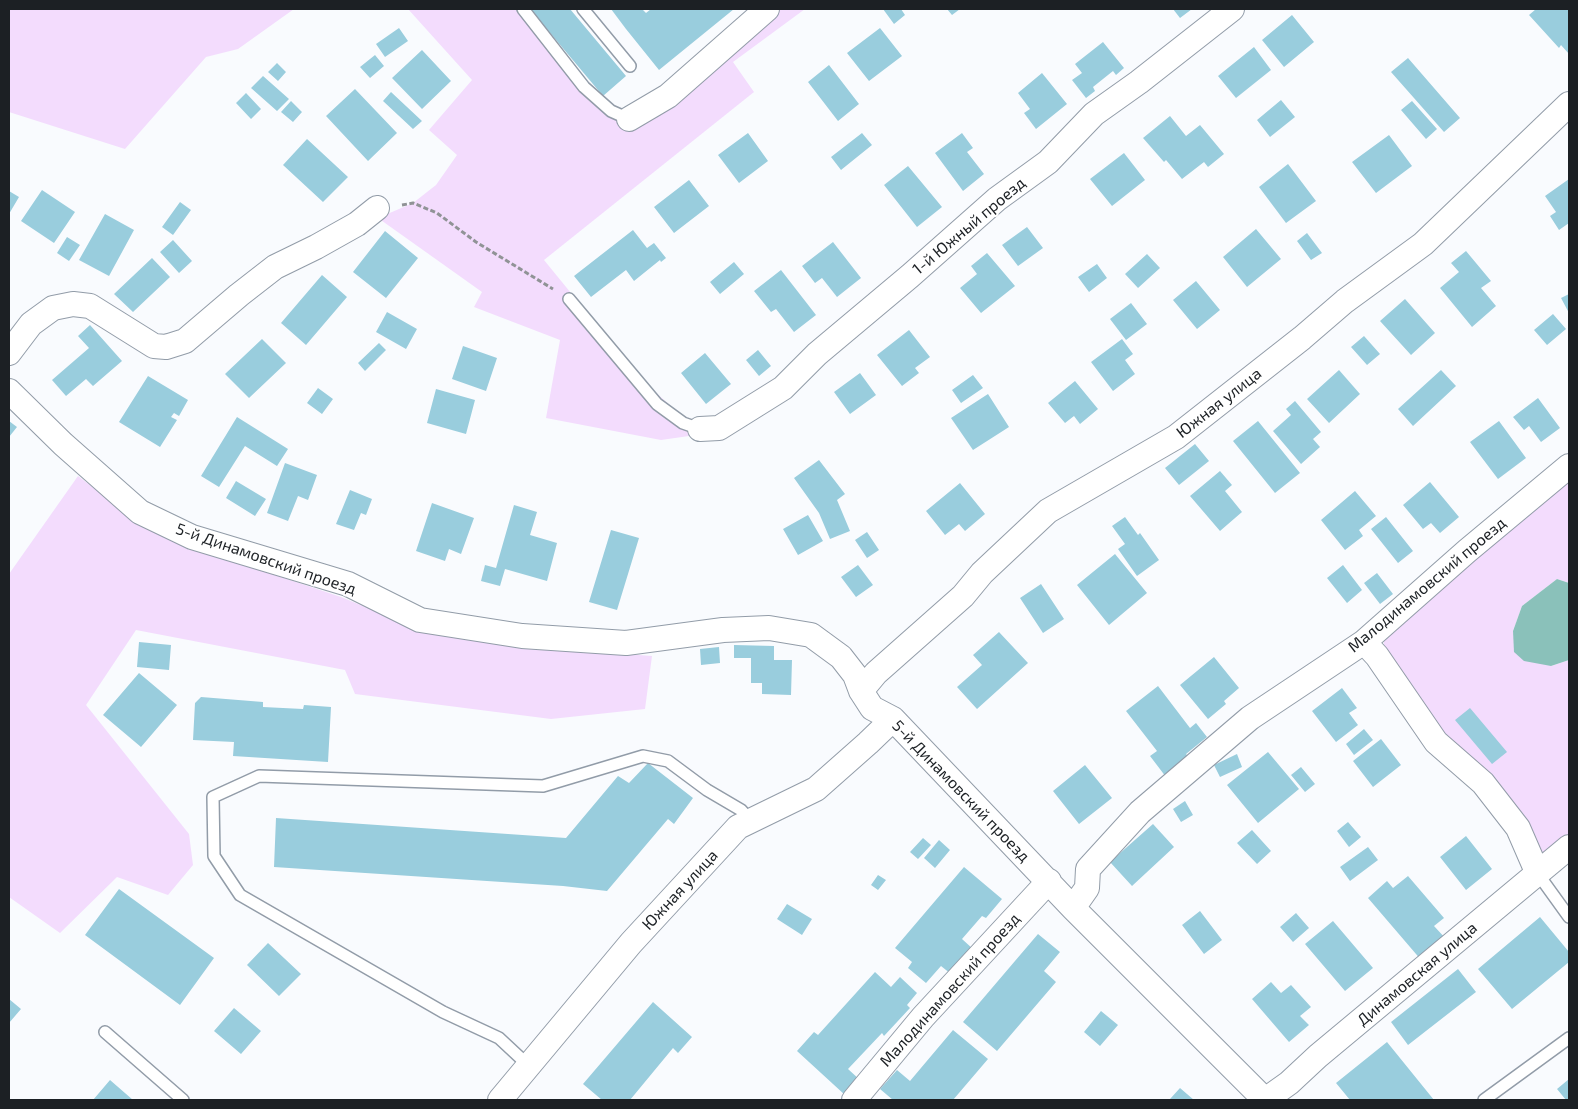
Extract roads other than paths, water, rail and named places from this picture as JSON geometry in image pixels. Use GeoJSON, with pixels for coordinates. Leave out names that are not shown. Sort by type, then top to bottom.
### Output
{"type":"FeatureCollection","features":[{"type":"Feature","properties":{"kind":"street"},"geometry":{"type":"LineString","coordinates":[[629,119],[668,96],[767,9]]}},
{"type":"Feature","properties":{"kind":"street","name":"1-й Южный проезд"},"geometry":{"type":"LineString","coordinates":[[700,429],[718,428],[783,388],[817,354],[910,276],[997,199],[1048,162],[1094,114],[1139,82],[1232,9]]}},
{"type":"Feature","properties":{"kind":"street","name":"Южная улица"},"geometry":{"type":"LineString","coordinates":[[861,691],[876,673],[963,596],[982,573],[1048,511],[1176,437],[1302,338],[1345,301],[1423,244],[1569,104]]}},
{"type":"Feature","properties":{"kind":"street"},"geometry":{"type":"LineString","coordinates":[[9,353],[31,324],[52,308],[73,304],[90,306],[154,346],[166,347],[185,341],[238,295],[275,267],[357,224],[377,208]]}},
{"type":"Feature","properties":{"kind":"street","name":"5-й Динамовский проезд"},"geometry":{"type":"LineString","coordinates":[[9,390],[63,444],[140,512],[192,537],[348,584],[420,620],[522,636],[626,643],[723,630],[768,628],[811,635],[841,657],[855,675],[861,691],[872,708],[892,719],[1073,908],[1265,1100]]}},
{"type":"Feature","properties":{"kind":"street","name":"Малодинамовский проезд"},"geometry":{"type":"LineString","coordinates":[[1073,908],[1087,888],[1088,869],[1140,812],[1250,718],[1364,642],[1467,551],[1569,466]]}},
{"type":"Feature","properties":{"kind":"street"},"geometry":{"type":"LineString","coordinates":[[1364,642],[1377,656],[1436,742],[1483,783],[1518,828],[1538,874]]}},
{"type":"Feature","properties":{"kind":"street","name":"Южная улица"},"geometry":{"type":"LineString","coordinates":[[500,1100],[631,943],[738,827],[816,790],[892,719]]}},
{"type":"Feature","properties":{"kind":"street","name":"Динамовская улица"},"geometry":{"type":"LineString","coordinates":[[1265,1100],[1289,1083],[1318,1056],[1569,847]]}},
{"type":"Feature","properties":{"kind":"street","name":"Малодинамовский проезд"},"geometry":{"type":"LineString","coordinates":[[854,1100],[923,1017],[1049,882]]}},
{"type":"Feature","properties":{"kind":"lane"},"geometry":{"type":"LineString","coordinates":[[523,9],[584,86],[611,111],[629,119]]}},
{"type":"Feature","properties":{"kind":"lane"},"geometry":{"type":"LineString","coordinates":[[583,9],[630,66]]}},
{"type":"Feature","properties":{"kind":"lane"},"geometry":{"type":"LineString","coordinates":[[569,299],[657,404],[683,423],[700,429]]}},
{"type":"Feature","properties":{"kind":"lane"},"geometry":{"type":"LineString","coordinates":[[529,1066],[499,1038],[443,1012],[240,895],[214,856],[213,797],[259,776],[543,786],[643,756],[668,761],[707,790],[741,810],[751,821]]}},
{"type":"Feature","properties":{"kind":"lane"},"geometry":{"type":"LineString","coordinates":[[1538,874],[1569,917]]}},
{"type":"Feature","properties":{"kind":"lane"},"geometry":{"type":"LineString","coordinates":[[105,1032],[184,1100]]}},
{"type":"Feature","properties":{"kind":"lane"},"geometry":{"type":"LineString","coordinates":[[1484,1100],[1569,1038]]}}]}
